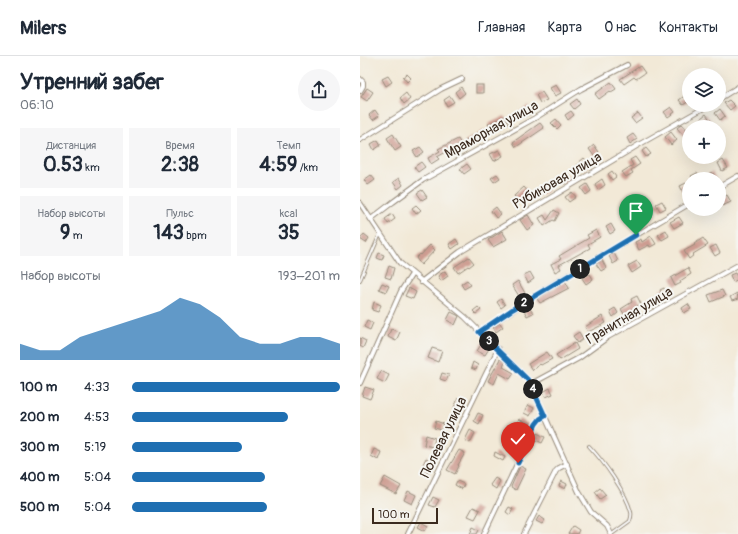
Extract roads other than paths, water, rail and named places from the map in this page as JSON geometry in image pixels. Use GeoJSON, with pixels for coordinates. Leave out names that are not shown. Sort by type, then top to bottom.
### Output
{"type":"FeatureCollection","features":[{"type":"Feature","properties":{"kind":"street","name":"Мраморная улица"},"geometry":{"type":"LineString","coordinates":[[371,220],[423,180],[627,65]]}},
{"type":"Feature","properties":{"kind":"street"},"geometry":{"type":"LineString","coordinates":[[360,79],[363,82],[363,86],[360,91]]}},
{"type":"Feature","properties":{"kind":"street"},"geometry":{"type":"LineString","coordinates":[[360,140],[441,89],[462,79]]}},
{"type":"Feature","properties":{"kind":"street"},"geometry":{"type":"LineString","coordinates":[[726,95],[738,87]]}},
{"type":"Feature","properties":{"kind":"street","name":"Рубиновая улица"},"geometry":{"type":"LineString","coordinates":[[422,282],[460,252],[640,144],[697,112]]}},
{"type":"Feature","properties":{"kind":"street"},"geometry":{"type":"LineString","coordinates":[[726,183],[738,176]]}},
{"type":"Feature","properties":{"kind":"street"},"geometry":{"type":"LineString","coordinates":[[360,203],[400,263],[465,318],[498,349],[531,384],[579,492],[591,512],[606,526],[611,534]]}},
{"type":"Feature","properties":{"kind":"street"},"geometry":{"type":"LineString","coordinates":[[479,332],[549,287],[682,208]]}},
{"type":"Feature","properties":{"kind":"street","name":"Гранитная улица"},"geometry":{"type":"LineString","coordinates":[[531,384],[579,358],[608,337],[737,268]]}},
{"type":"Feature","properties":{"kind":"street"},"geometry":{"type":"LineString","coordinates":[[360,383],[401,291],[412,274]]}},
{"type":"Feature","properties":{"kind":"street","name":"Полевая улица"},"geometry":{"type":"LineString","coordinates":[[408,534],[498,349]]}},
{"type":"Feature","properties":{"kind":"street"},"geometry":{"type":"LineString","coordinates":[[484,534],[536,424],[545,416]]}},
{"type":"Feature","properties":{"kind":"street"},"geometry":{"type":"LineString","coordinates":[[524,534],[556,472],[559,468],[567,464]]}},
{"type":"Feature","properties":{"kind":"lane"},"geometry":{"type":"LineString","coordinates":[[360,280],[380,234]]}},
{"type":"Feature","properties":{"kind":"lane"},"geometry":{"type":"LineString","coordinates":[[589,446],[600,458],[621,490],[632,514],[630,521],[611,534]]}}]}
